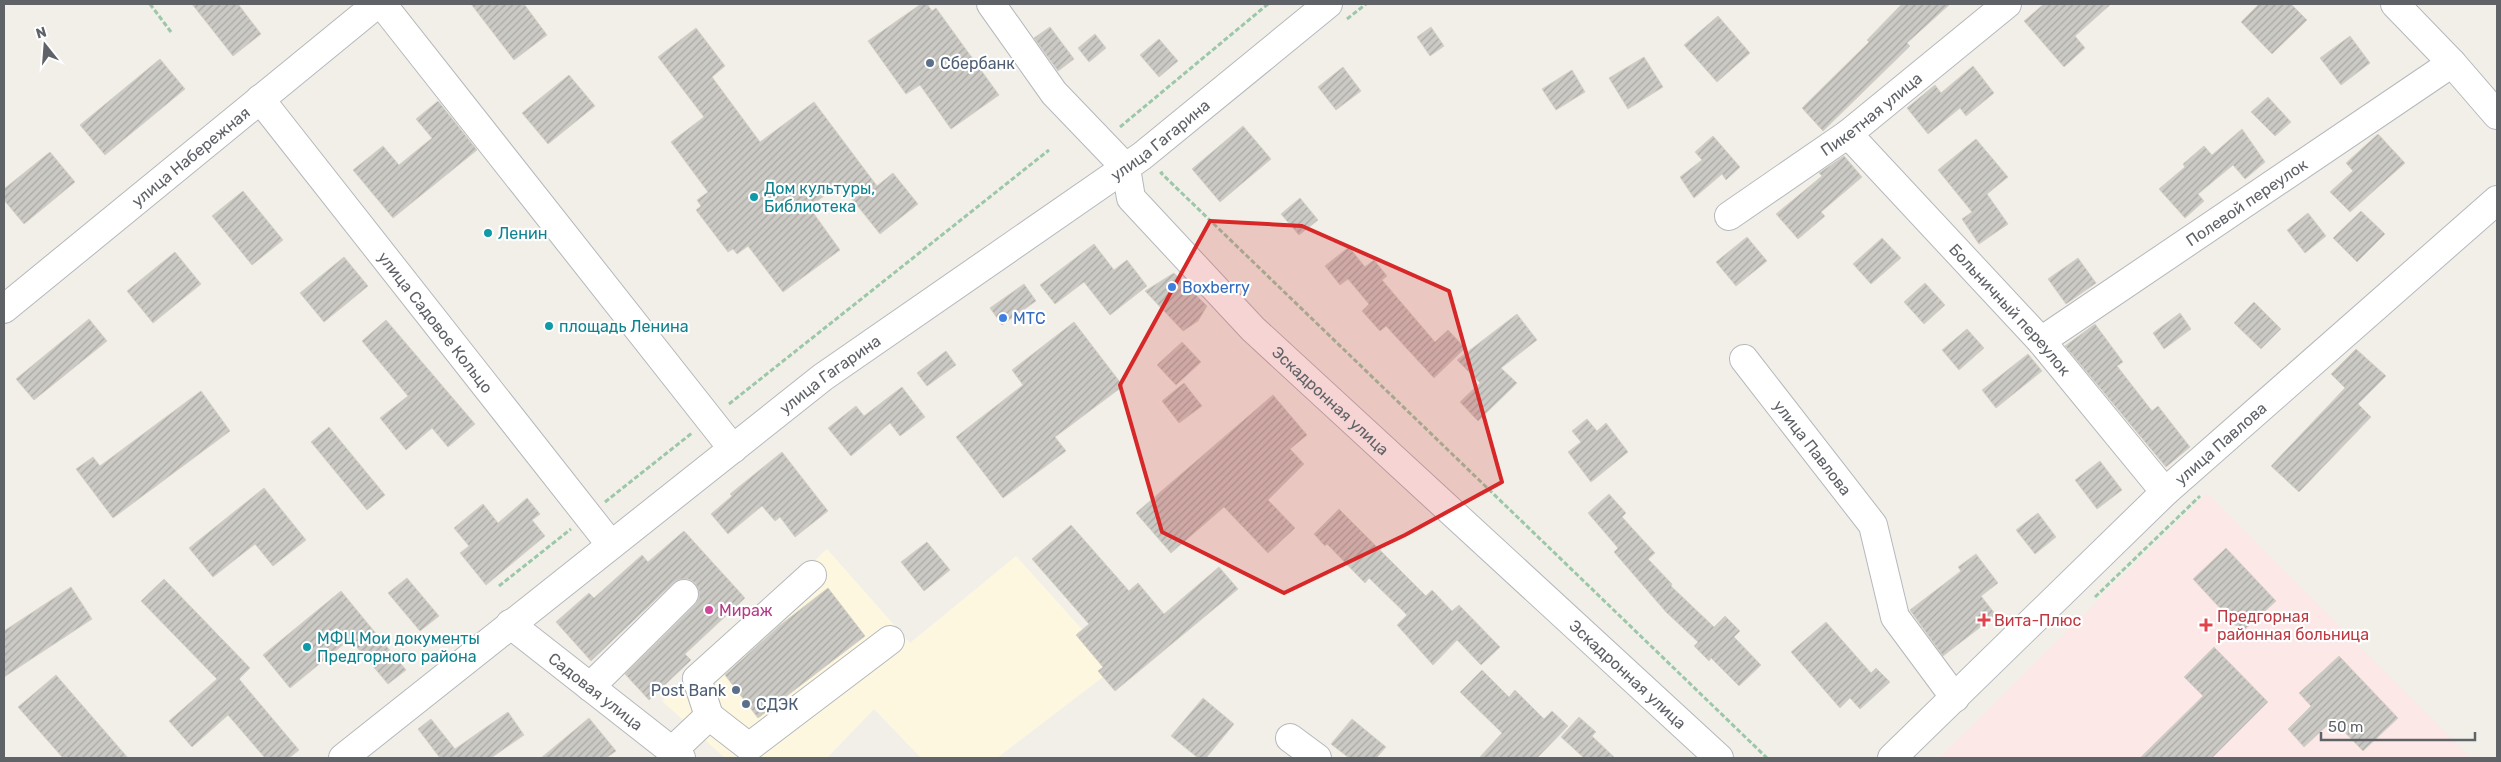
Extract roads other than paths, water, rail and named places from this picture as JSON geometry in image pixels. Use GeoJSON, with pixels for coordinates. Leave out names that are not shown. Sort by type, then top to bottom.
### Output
{"type":"FeatureCollection","features":[{"type":"Feature","properties":{"kind":"street","name":"улица Набережная"},"geometry":{"type":"LineString","coordinates":[[4,310],[377,4]]}},
{"type":"Feature","properties":{"kind":"street"},"geometry":{"type":"LineString","coordinates":[[382,4],[733,449]]}},
{"type":"Feature","properties":{"kind":"street"},"geometry":{"type":"LineString","coordinates":[[991,4],[1054,93],[1126,168]]}},
{"type":"Feature","properties":{"kind":"street","name":"улица Гагарина"},"geometry":{"type":"LineString","coordinates":[[343,758],[823,377],[1126,168],[1328,4]]}},
{"type":"Feature","properties":{"kind":"street","name":"Пикетная улица"},"geometry":{"type":"LineString","coordinates":[[1729,216],[1848,134],[2007,4]]}},
{"type":"Feature","properties":{"kind":"street"},"geometry":{"type":"LineString","coordinates":[[2395,4],[2452,63],[2497,114]]}},
{"type":"Feature","properties":{"kind":"street","name":"Полевой переулок"},"geometry":{"type":"LineString","coordinates":[[2041,341],[2452,63]]}},
{"type":"Feature","properties":{"kind":"street","name":"улица Садовое Кольцо"},"geometry":{"type":"LineString","coordinates":[[260,99],[611,544]]}},
{"type":"Feature","properties":{"kind":"street","name":"Больничный переулок"},"geometry":{"type":"LineString","coordinates":[[1848,134],[2041,341],[2165,492]]}},
{"type":"Feature","properties":{"kind":"street","name":"Эскадронная улица"},"geometry":{"type":"LineString","coordinates":[[1126,168],[1130,198],[1253,329],[1719,758]]}},
{"type":"Feature","properties":{"kind":"street","name":"улица Павлова"},"geometry":{"type":"LineString","coordinates":[[1892,758],[2165,492],[2497,200]]}},
{"type":"Feature","properties":{"kind":"street","name":"улица Павлова"},"geometry":{"type":"LineString","coordinates":[[1744,359],[1873,525],[1895,617],[1955,698]]}},
{"type":"Feature","properties":{"kind":"street"},"geometry":{"type":"LineString","coordinates":[[812,575],[697,678],[709,716],[749,748],[890,640]]}},
{"type":"Feature","properties":{"kind":"street"},"geometry":{"type":"LineString","coordinates":[[590,687],[684,594]]}},
{"type":"Feature","properties":{"kind":"street","name":"Садовая улица"},"geometry":{"type":"LineString","coordinates":[[510,624],[677,755]]}},
{"type":"Feature","properties":{"kind":"street"},"geometry":{"type":"LineString","coordinates":[[677,755],[709,716]]}},
{"type":"Feature","properties":{"kind":"street"},"geometry":{"type":"LineString","coordinates":[[1290,738],[1317,758]]}},
{"type":"Feature","properties":{"kind":"place","name":"Сбербанк"},"geometry":{"type":"Point","coordinates":[930,63]}},
{"type":"Feature","properties":{"kind":"place","name":"Дом культуры, Библиотека"},"geometry":{"type":"Point","coordinates":[754,197]}},
{"type":"Feature","properties":{"kind":"place","name":"Ленин"},"geometry":{"type":"Point","coordinates":[488,233]}},
{"type":"Feature","properties":{"kind":"place","name":"Boxberry"},"geometry":{"type":"Point","coordinates":[1172,287]}},
{"type":"Feature","properties":{"kind":"place","name":"МТС"},"geometry":{"type":"Point","coordinates":[1003,318]}},
{"type":"Feature","properties":{"kind":"place","name":"площадь Ленина"},"geometry":{"type":"Point","coordinates":[549,326]}},
{"type":"Feature","properties":{"kind":"place","name":"Мираж"},"geometry":{"type":"Point","coordinates":[709,610]}},
{"type":"Feature","properties":{"kind":"place","name":"Вита-Плюс"},"geometry":{"type":"Point","coordinates":[1984,620]}},
{"type":"Feature","properties":{"kind":"place","name":"Предгорная районная больница"},"geometry":{"type":"Point","coordinates":[2206,625]}},
{"type":"Feature","properties":{"kind":"place","name":"МФЦ Мои документы Предгорного района"},"geometry":{"type":"Point","coordinates":[307,647]}},
{"type":"Feature","properties":{"kind":"place","name":"Post Bank"},"geometry":{"type":"Point","coordinates":[736,690]}},
{"type":"Feature","properties":{"kind":"place","name":"СДЭК"},"geometry":{"type":"Point","coordinates":[746,704]}}]}
